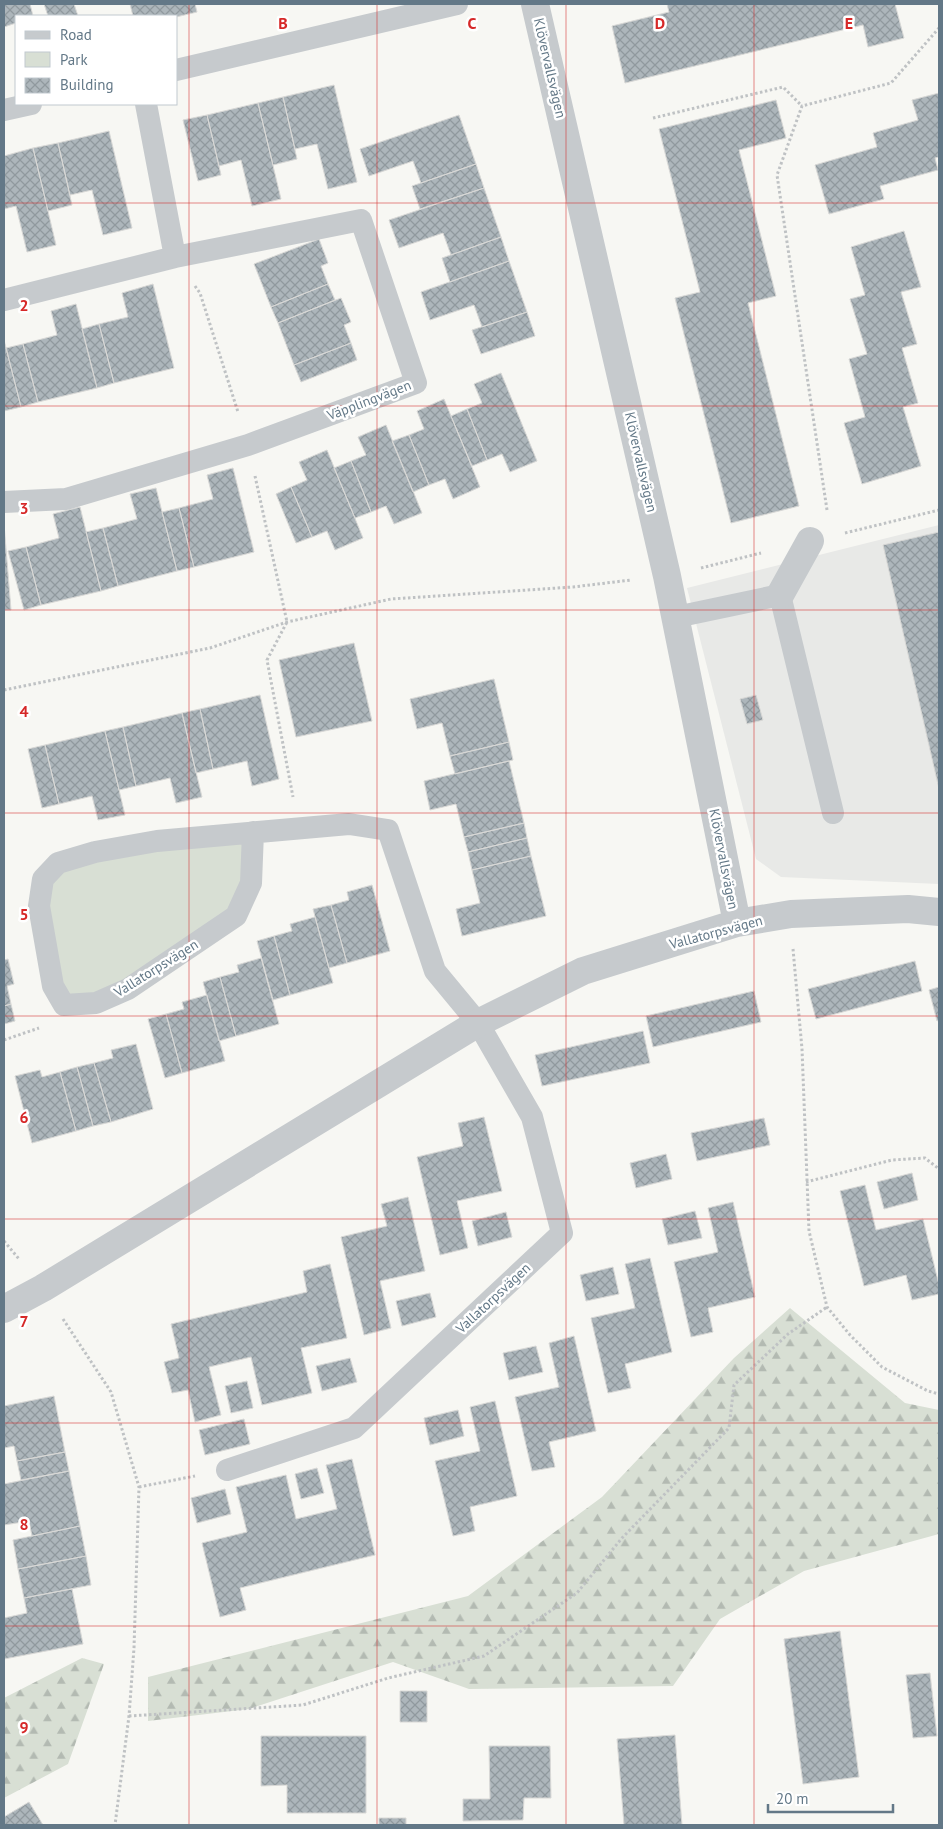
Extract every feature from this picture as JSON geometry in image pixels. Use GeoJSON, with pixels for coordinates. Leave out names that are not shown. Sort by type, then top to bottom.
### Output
{"type":"FeatureCollection","features":[{"type":"Feature","properties":{"kind":"street","name":"Klövervallsvägen"},"geometry":{"type":"LineString","coordinates":[[535,4],[667,576],[737,923]]}},
{"type":"Feature","properties":{"kind":"street"},"geometry":{"type":"LineString","coordinates":[[780,595],[810,541]]}},
{"type":"Feature","properties":{"kind":"street","name":"Vallatorpsvägen"},"geometry":{"type":"LineString","coordinates":[[4,1309],[43,1288],[478,1023],[583,971],[737,923],[791,914],[908,909],[939,912]]}},
{"type":"Feature","properties":{"kind":"lane"},"geometry":{"type":"LineString","coordinates":[[178,70],[457,4]]}},
{"type":"Feature","properties":{"kind":"lane"},"geometry":{"type":"LineString","coordinates":[[4,110],[26,105]]}},
{"type":"Feature","properties":{"kind":"lane"},"geometry":{"type":"LineString","coordinates":[[146,105],[175,257]]}},
{"type":"Feature","properties":{"kind":"lane","name":"Väpplingvägen"},"geometry":{"type":"LineString","coordinates":[[4,300],[175,257],[361,220],[416,383],[248,445],[66,499],[4,502]]}},
{"type":"Feature","properties":{"kind":"lane"},"geometry":{"type":"LineString","coordinates":[[676,617],[780,595],[833,813]]}},
{"type":"Feature","properties":{"kind":"lane","name":"Vallatorpsvägen"},"geometry":{"type":"LineString","coordinates":[[227,1470],[354,1428],[562,1232],[532,1116],[478,1023],[436,971],[388,830],[349,824],[299,828],[157,840],[95,852],[58,863],[43,879],[39,906],[53,986],[64,1005],[96,1003],[128,989],[236,916],[251,883],[253,832]]}},
{"type":"Feature","properties":{"kind":"path"},"geometry":{"type":"LineString","coordinates":[[802,106],[891,83],[939,28]]}},
{"type":"Feature","properties":{"kind":"path"},"geometry":{"type":"LineString","coordinates":[[653,118],[782,87],[802,106]]}},
{"type":"Feature","properties":{"kind":"path"},"geometry":{"type":"LineString","coordinates":[[802,106],[777,175],[827,511],[810,541]]}},
{"type":"Feature","properties":{"kind":"path"},"geometry":{"type":"LineString","coordinates":[[175,257],[200,293],[248,445],[287,622],[267,660],[299,828]]}},
{"type":"Feature","properties":{"kind":"path"},"geometry":{"type":"LineString","coordinates":[[4,690],[210,648],[287,622],[391,599],[573,587],[667,576],[939,510]]}},
{"type":"Feature","properties":{"kind":"path"},"geometry":{"type":"LineString","coordinates":[[791,914],[802,1049],[809,1231],[827,1307],[850,1335],[882,1367],[928,1391],[939,1394]]}},
{"type":"Feature","properties":{"kind":"path"},"geometry":{"type":"LineString","coordinates":[[806,1182],[892,1160],[925,1158],[939,1169]]}},
{"type":"Feature","properties":{"kind":"path"},"geometry":{"type":"LineString","coordinates":[[4,1241],[43,1288],[111,1392],[139,1487],[134,1648],[129,1716],[115,1825]]}},
{"type":"Feature","properties":{"kind":"path"},"geometry":{"type":"LineString","coordinates":[[129,1716],[303,1705],[388,1678],[484,1656],[577,1594],[622,1538],[729,1428],[734,1385],[788,1334],[827,1307]]}},
{"type":"Feature","properties":{"kind":"path"},"geometry":{"type":"LineString","coordinates":[[139,1487],[227,1470]]}},
{"type":"Feature","properties":{"kind":"shaded area"},"geometry":{"type":"Polygon","coordinates":[[[939,525],[939,884],[781,877],[756,859],[687,588],[939,525]]]}},
{"type":"Feature","properties":{"kind":"green space"},"geometry":{"type":"Polygon","coordinates":[[[253,832],[236,916],[128,989],[64,1005],[43,879],[58,863],[253,832]]]}},
{"type":"Feature","properties":{"kind":"green space"},"geometry":{"type":"Polygon","coordinates":[[[790,1308],[905,1403],[939,1410],[939,1534],[804,1571],[720,1619],[673,1686],[469,1689],[393,1662],[249,1709],[148,1721],[148,1677],[468,1596],[602,1497],[734,1358],[790,1308]]]}},
{"type":"Feature","properties":{"kind":"green space"},"geometry":{"type":"Polygon","coordinates":[[[82,1658],[104,1664],[68,1764],[4,1798],[4,1698],[82,1658]]]}},
{"type":"Feature","properties":{"kind":"building"},"geometry":{"type":"Polygon","coordinates":[[[4,4],[30,4],[33,15],[15,15],[15,23],[4,27],[4,4]]]}},
{"type":"Feature","properties":{"kind":"building"},"geometry":{"type":"Polygon","coordinates":[[[44,4],[74,4],[78,15],[48,15],[44,4]]]}},
{"type":"Feature","properties":{"kind":"building"},"geometry":{"type":"Polygon","coordinates":[[[130,4],[195,4],[197,12],[178,17],[178,15],[133,15],[130,4]]]}},
{"type":"Feature","properties":{"kind":"building"},"geometry":{"type":"Polygon","coordinates":[[[667,4],[895,4],[904,38],[868,47],[863,25],[625,83],[612,26],[669,12],[667,4]]]}},
{"type":"Feature","properties":{"kind":"building"},"geometry":{"type":"Polygon","coordinates":[[[334,85],[357,182],[328,189],[317,144],[295,149],[283,97],[334,85]]]}},
{"type":"Feature","properties":{"kind":"building"},"geometry":{"type":"Polygon","coordinates":[[[939,93],[939,157],[935,158],[938,170],[880,186],[884,199],[829,214],[815,165],[877,147],[873,133],[918,120],[912,100],[939,93]]]}},
{"type":"Feature","properties":{"kind":"building"},"geometry":{"type":"Polygon","coordinates":[[[283,97],[297,159],[273,165],[258,103],[283,97]]]}},
{"type":"Feature","properties":{"kind":"building"},"geometry":{"type":"Polygon","coordinates":[[[776,100],[786,138],[739,150],[776,296],[748,303],[799,506],[731,523],[675,298],[700,292],[659,129],[776,100]]]}},
{"type":"Feature","properties":{"kind":"building"},"geometry":{"type":"Polygon","coordinates":[[[258,103],[281,199],[252,206],[241,160],[219,166],[207,115],[258,103]]]}},
{"type":"Feature","properties":{"kind":"building"},"geometry":{"type":"Polygon","coordinates":[[[207,115],[221,175],[198,181],[183,120],[207,115]]]}},
{"type":"Feature","properties":{"kind":"building"},"geometry":{"type":"Polygon","coordinates":[[[459,115],[476,164],[421,183],[413,161],[369,176],[360,149],[459,115]]]}},
{"type":"Feature","properties":{"kind":"building"},"geometry":{"type":"Polygon","coordinates":[[[109,131],[132,228],[103,235],[92,190],[70,195],[58,143],[109,131]]]}},
{"type":"Feature","properties":{"kind":"building"},"geometry":{"type":"Polygon","coordinates":[[[58,143],[72,205],[48,211],[33,148],[58,143]]]}},
{"type":"Feature","properties":{"kind":"building"},"geometry":{"type":"Polygon","coordinates":[[[33,148],[56,245],[27,252],[16,206],[4,209],[4,156],[33,148]]]}},
{"type":"Feature","properties":{"kind":"building"},"geometry":{"type":"Polygon","coordinates":[[[476,164],[484,188],[420,209],[412,186],[476,164]]]}},
{"type":"Feature","properties":{"kind":"building"},"geometry":{"type":"Polygon","coordinates":[[[484,188],[501,237],[451,255],[443,233],[399,248],[389,220],[484,188]]]}},
{"type":"Feature","properties":{"kind":"building"},"geometry":{"type":"Polygon","coordinates":[[[904,231],[921,287],[901,292],[917,344],[902,348],[918,403],[903,407],[921,466],[862,484],[844,423],[865,417],[849,359],[867,354],[850,299],[865,295],[851,247],[904,231]]]}},
{"type":"Feature","properties":{"kind":"building"},"geometry":{"type":"Polygon","coordinates":[[[501,237],[509,261],[450,282],[442,258],[501,237]]]}},
{"type":"Feature","properties":{"kind":"building"},"geometry":{"type":"Polygon","coordinates":[[[319,239],[328,263],[321,266],[328,284],[271,307],[254,264],[319,239]]]}},
{"type":"Feature","properties":{"kind":"building"},"geometry":{"type":"Polygon","coordinates":[[[509,261],[527,312],[482,327],[474,305],[430,320],[421,292],[509,261]]]}},
{"type":"Feature","properties":{"kind":"building"},"geometry":{"type":"Polygon","coordinates":[[[153,284],[174,368],[114,383],[99,324],[128,317],[122,293],[153,284]]]}},
{"type":"Feature","properties":{"kind":"building"},"geometry":{"type":"Polygon","coordinates":[[[328,284],[335,300],[278,323],[271,307],[328,284]]]}},
{"type":"Feature","properties":{"kind":"building"},"geometry":{"type":"Polygon","coordinates":[[[341,298],[351,322],[344,325],[351,343],[294,365],[278,323],[341,298]]]}},
{"type":"Feature","properties":{"kind":"building"},"geometry":{"type":"Polygon","coordinates":[[[76,304],[97,388],[38,402],[23,344],[57,335],[51,311],[76,304]]]}},
{"type":"Feature","properties":{"kind":"building"},"geometry":{"type":"Polygon","coordinates":[[[527,312],[535,336],[481,354],[472,330],[527,312]]]}},
{"type":"Feature","properties":{"kind":"building"},"geometry":{"type":"Polygon","coordinates":[[[99,324],[114,383],[97,388],[82,329],[99,324]]]}},
{"type":"Feature","properties":{"kind":"building"},"geometry":{"type":"Polygon","coordinates":[[[4,340],[21,407],[4,411],[4,340]]]}},
{"type":"Feature","properties":{"kind":"building"},"geometry":{"type":"Polygon","coordinates":[[[351,343],[357,360],[301,382],[294,365],[351,343]]]}},
{"type":"Feature","properties":{"kind":"building"},"geometry":{"type":"Polygon","coordinates":[[[23,344],[38,402],[21,407],[6,348],[23,344]]]}},
{"type":"Feature","properties":{"kind":"building"},"geometry":{"type":"Polygon","coordinates":[[[501,373],[537,461],[510,472],[502,454],[487,460],[467,409],[482,403],[474,384],[501,373]]]}},
{"type":"Feature","properties":{"kind":"building"},"geometry":{"type":"Polygon","coordinates":[[[444,399],[480,487],[453,499],[445,479],[429,485],[409,435],[424,429],[417,411],[444,399]]]}},
{"type":"Feature","properties":{"kind":"building"},"geometry":{"type":"Polygon","coordinates":[[[467,409],[487,460],[472,466],[451,416],[467,409]]]}},
{"type":"Feature","properties":{"kind":"building"},"geometry":{"type":"Polygon","coordinates":[[[386,425],[422,513],[394,524],[386,506],[371,512],[351,461],[366,455],[358,437],[386,425]]]}},
{"type":"Feature","properties":{"kind":"building"},"geometry":{"type":"Polygon","coordinates":[[[409,435],[429,485],[413,492],[392,441],[409,435]]]}},
{"type":"Feature","properties":{"kind":"building"},"geometry":{"type":"Polygon","coordinates":[[[327,450],[363,538],[335,550],[327,531],[312,537],[291,487],[307,480],[299,462],[327,450]]]}},
{"type":"Feature","properties":{"kind":"building"},"geometry":{"type":"Polygon","coordinates":[[[351,461],[371,512],[355,518],[334,468],[351,461]]]}},
{"type":"Feature","properties":{"kind":"building"},"geometry":{"type":"Polygon","coordinates":[[[233,468],[254,552],[194,567],[179,508],[213,499],[207,475],[233,468]]]}},
{"type":"Feature","properties":{"kind":"building"},"geometry":{"type":"Polygon","coordinates":[[[291,487],[312,537],[296,543],[276,494],[291,487]]]}},
{"type":"Feature","properties":{"kind":"building"},"geometry":{"type":"Polygon","coordinates":[[[156,488],[177,571],[118,586],[103,528],[137,519],[130,494],[156,488]]]}},
{"type":"Feature","properties":{"kind":"building"},"geometry":{"type":"Polygon","coordinates":[[[80,507],[101,591],[41,605],[26,547],[59,538],[53,514],[80,507]]]}},
{"type":"Feature","properties":{"kind":"building"},"geometry":{"type":"Polygon","coordinates":[[[179,508],[194,567],[177,571],[162,512],[179,508]]]}},
{"type":"Feature","properties":{"kind":"building"},"geometry":{"type":"Polygon","coordinates":[[[4,524],[11,610],[4,610],[4,524]]]}},
{"type":"Feature","properties":{"kind":"building"},"geometry":{"type":"Polygon","coordinates":[[[103,528],[118,586],[101,591],[86,532],[103,528]]]}},
{"type":"Feature","properties":{"kind":"building"},"geometry":{"type":"Polygon","coordinates":[[[939,532],[939,789],[883,545],[939,532]]]}},
{"type":"Feature","properties":{"kind":"building"},"geometry":{"type":"Polygon","coordinates":[[[26,547],[41,605],[24,610],[8,551],[26,547]]]}},
{"type":"Feature","properties":{"kind":"building"},"geometry":{"type":"Polygon","coordinates":[[[354,643],[372,721],[296,737],[279,660],[354,643]]]}},
{"type":"Feature","properties":{"kind":"building"},"geometry":{"type":"Polygon","coordinates":[[[494,679],[509,742],[450,756],[442,723],[417,729],[410,699],[494,679]]]}},
{"type":"Feature","properties":{"kind":"building"},"geometry":{"type":"Polygon","coordinates":[[[260,695],[279,779],[252,786],[247,761],[213,769],[200,709],[260,695]]]}},
{"type":"Feature","properties":{"kind":"building"},"geometry":{"type":"Polygon","coordinates":[[[756,695],[763,720],[747,724],[740,699],[756,695]]]}},
{"type":"Feature","properties":{"kind":"building"},"geometry":{"type":"Polygon","coordinates":[[[200,709],[213,769],[196,773],[182,713],[200,709]]]}},
{"type":"Feature","properties":{"kind":"building"},"geometry":{"type":"Polygon","coordinates":[[[182,713],[202,797],[176,803],[170,778],[136,786],[123,727],[182,713]]]}},
{"type":"Feature","properties":{"kind":"building"},"geometry":{"type":"Polygon","coordinates":[[[123,727],[136,786],[119,790],[105,731],[123,727]]]}},
{"type":"Feature","properties":{"kind":"building"},"geometry":{"type":"Polygon","coordinates":[[[105,731],[125,815],[98,820],[92,796],[59,804],[45,745],[105,731]]]}},
{"type":"Feature","properties":{"kind":"building"},"geometry":{"type":"Polygon","coordinates":[[[509,742],[513,760],[455,774],[450,756],[509,742]]]}},
{"type":"Feature","properties":{"kind":"building"},"geometry":{"type":"Polygon","coordinates":[[[45,745],[59,804],[42,808],[28,749],[45,745]]]}},
{"type":"Feature","properties":{"kind":"building"},"geometry":{"type":"Polygon","coordinates":[[[509,761],[524,823],[464,837],[456,804],[430,810],[424,781],[509,761]]]}},
{"type":"Feature","properties":{"kind":"building"},"geometry":{"type":"Polygon","coordinates":[[[524,823],[527,838],[468,852],[464,837],[524,823]]]}},
{"type":"Feature","properties":{"kind":"building"},"geometry":{"type":"Polygon","coordinates":[[[527,838],[531,856],[472,870],[468,852],[527,838]]]}},
{"type":"Feature","properties":{"kind":"building"},"geometry":{"type":"Polygon","coordinates":[[[531,856],[546,916],[462,936],[456,909],[480,903],[472,870],[531,856]]]}},
{"type":"Feature","properties":{"kind":"building"},"geometry":{"type":"Polygon","coordinates":[[[372,885],[390,951],[347,963],[331,905],[349,900],[347,892],[372,885]]]}},
{"type":"Feature","properties":{"kind":"building"},"geometry":{"type":"Polygon","coordinates":[[[331,905],[347,963],[329,968],[313,909],[331,905]]]}},
{"type":"Feature","properties":{"kind":"building"},"geometry":{"type":"Polygon","coordinates":[[[315,917],[333,983],[290,995],[274,936],[292,931],[290,924],[315,917]]]}},
{"type":"Feature","properties":{"kind":"building"},"geometry":{"type":"Polygon","coordinates":[[[274,936],[290,995],[273,1000],[257,941],[274,936]]]}},
{"type":"Feature","properties":{"kind":"building"},"geometry":{"type":"Polygon","coordinates":[[[261,958],[279,1024],[236,1036],[220,977],[239,972],[237,965],[261,958]]]}},
{"type":"Feature","properties":{"kind":"building"},"geometry":{"type":"Polygon","coordinates":[[[8,959],[14,984],[7,986],[11,1004],[4,1006],[4,960],[8,959]]]}},
{"type":"Feature","properties":{"kind":"building"},"geometry":{"type":"Polygon","coordinates":[[[915,961],[922,991],[816,1019],[808,989],[915,961]]]}},
{"type":"Feature","properties":{"kind":"building"},"geometry":{"type":"Polygon","coordinates":[[[220,977],[236,1036],[219,1041],[203,982],[220,977]]]}},
{"type":"Feature","properties":{"kind":"building"},"geometry":{"type":"Polygon","coordinates":[[[939,987],[939,1020],[937,1021],[929,990],[939,987]]]}},
{"type":"Feature","properties":{"kind":"building"},"geometry":{"type":"Polygon","coordinates":[[[754,991],[761,1022],[653,1047],[646,1016],[754,991]]]}},
{"type":"Feature","properties":{"kind":"building"},"geometry":{"type":"Polygon","coordinates":[[[207,995],[225,1061],[182,1073],[166,1014],[184,1009],[182,1002],[207,995]]]}},
{"type":"Feature","properties":{"kind":"building"},"geometry":{"type":"Polygon","coordinates":[[[11,1004],[15,1021],[4,1024],[4,1006],[11,1004]]]}},
{"type":"Feature","properties":{"kind":"building"},"geometry":{"type":"Polygon","coordinates":[[[166,1014],[182,1073],[165,1078],[148,1019],[166,1014]]]}},
{"type":"Feature","properties":{"kind":"building"},"geometry":{"type":"Polygon","coordinates":[[[643,1031],[650,1063],[542,1086],[535,1055],[643,1031]]]}},
{"type":"Feature","properties":{"kind":"building"},"geometry":{"type":"Polygon","coordinates":[[[136,1044],[153,1109],[111,1122],[94,1063],[113,1058],[111,1050],[136,1044]]]}},
{"type":"Feature","properties":{"kind":"building"},"geometry":{"type":"Polygon","coordinates":[[[94,1063],[111,1122],[93,1126],[77,1067],[94,1063]]]}},
{"type":"Feature","properties":{"kind":"building"},"geometry":{"type":"Polygon","coordinates":[[[77,1067],[93,1126],[76,1131],[60,1072],[77,1067]]]}},
{"type":"Feature","properties":{"kind":"building"},"geometry":{"type":"Polygon","coordinates":[[[40,1070],[42,1077],[60,1072],[76,1131],[32,1143],[15,1076],[40,1070]]]}},
{"type":"Feature","properties":{"kind":"building"},"geometry":{"type":"Polygon","coordinates":[[[484,1117],[502,1191],[457,1201],[468,1248],[440,1255],[417,1157],[463,1146],[458,1123],[484,1117]]]}},
{"type":"Feature","properties":{"kind":"building"},"geometry":{"type":"Polygon","coordinates":[[[764,1118],[770,1145],[697,1161],[691,1133],[764,1118]]]}},
{"type":"Feature","properties":{"kind":"building"},"geometry":{"type":"Polygon","coordinates":[[[666,1154],[672,1179],[636,1188],[630,1163],[666,1154]]]}},
{"type":"Feature","properties":{"kind":"building"},"geometry":{"type":"Polygon","coordinates":[[[912,1173],[918,1200],[884,1209],[877,1182],[912,1173]]]}},
{"type":"Feature","properties":{"kind":"building"},"geometry":{"type":"Polygon","coordinates":[[[865,1185],[876,1230],[923,1219],[939,1285],[939,1294],[912,1300],[906,1275],[864,1286],[840,1191],[865,1185]]]}},
{"type":"Feature","properties":{"kind":"building"},"geometry":{"type":"Polygon","coordinates":[[[408,1197],[425,1271],[380,1281],[391,1328],[364,1335],[341,1237],[387,1226],[381,1204],[408,1197]]]}},
{"type":"Feature","properties":{"kind":"building"},"geometry":{"type":"Polygon","coordinates":[[[733,1202],[755,1297],[708,1308],[713,1332],[691,1337],[674,1262],[718,1252],[708,1208],[733,1202]]]}},
{"type":"Feature","properties":{"kind":"building"},"geometry":{"type":"Polygon","coordinates":[[[695,1211],[702,1238],[668,1245],[662,1219],[695,1211]]]}},
{"type":"Feature","properties":{"kind":"building"},"geometry":{"type":"Polygon","coordinates":[[[506,1212],[512,1237],[478,1246],[472,1221],[506,1212]]]}},
{"type":"Feature","properties":{"kind":"building"},"geometry":{"type":"Polygon","coordinates":[[[650,1258],[672,1352],[625,1364],[631,1388],[608,1393],[591,1318],[635,1308],[625,1264],[650,1258]]]}},
{"type":"Feature","properties":{"kind":"building"},"geometry":{"type":"Polygon","coordinates":[[[330,1264],[347,1338],[301,1348],[312,1393],[262,1405],[251,1357],[209,1367],[221,1415],[195,1422],[188,1390],[172,1393],[164,1362],[179,1358],[171,1324],[307,1292],[303,1271],[330,1264]]]}},
{"type":"Feature","properties":{"kind":"building"},"geometry":{"type":"Polygon","coordinates":[[[613,1267],[619,1294],[586,1301],[580,1275],[613,1267]]]}},
{"type":"Feature","properties":{"kind":"building"},"geometry":{"type":"Polygon","coordinates":[[[430,1293],[436,1317],[402,1326],[396,1301],[430,1293]]]}},
{"type":"Feature","properties":{"kind":"building"},"geometry":{"type":"Polygon","coordinates":[[[574,1336],[596,1431],[549,1442],[555,1467],[532,1471],[515,1397],[559,1387],[549,1343],[574,1336]]]}},
{"type":"Feature","properties":{"kind":"building"},"geometry":{"type":"Polygon","coordinates":[[[536,1346],[543,1372],[509,1380],[503,1353],[536,1346]]]}},
{"type":"Feature","properties":{"kind":"building"},"geometry":{"type":"Polygon","coordinates":[[[350,1358],[357,1382],[322,1391],[316,1366],[350,1358]]]}},
{"type":"Feature","properties":{"kind":"building"},"geometry":{"type":"Polygon","coordinates":[[[247,1381],[253,1408],[231,1413],[225,1386],[247,1381]]]}},
{"type":"Feature","properties":{"kind":"building"},"geometry":{"type":"Polygon","coordinates":[[[54,1396],[65,1452],[17,1461],[14,1446],[4,1448],[4,1406],[54,1396]]]}},
{"type":"Feature","properties":{"kind":"building"},"geometry":{"type":"Polygon","coordinates":[[[495,1401],[517,1496],[470,1507],[475,1531],[453,1536],[435,1461],[480,1451],[470,1407],[495,1401]]]}},
{"type":"Feature","properties":{"kind":"building"},"geometry":{"type":"Polygon","coordinates":[[[458,1410],[464,1436],[430,1445],[424,1418],[458,1410]]]}},
{"type":"Feature","properties":{"kind":"building"},"geometry":{"type":"Polygon","coordinates":[[[244,1419],[250,1444],[205,1455],[199,1430],[244,1419]]]}},
{"type":"Feature","properties":{"kind":"building"},"geometry":{"type":"Polygon","coordinates":[[[65,1452],[69,1471],[21,1480],[17,1461],[65,1452]]]}},
{"type":"Feature","properties":{"kind":"building"},"geometry":{"type":"Polygon","coordinates":[[[352,1459],[375,1555],[240,1588],[246,1610],[220,1617],[202,1543],[247,1532],[236,1487],[286,1475],[296,1519],[337,1509],[326,1465],[352,1459]]]}},
{"type":"Feature","properties":{"kind":"building"},"geometry":{"type":"Polygon","coordinates":[[[317,1468],[324,1493],[301,1499],[295,1474],[317,1468]]]}},
{"type":"Feature","properties":{"kind":"building"},"geometry":{"type":"Polygon","coordinates":[[[69,1471],[80,1526],[32,1536],[29,1521],[4,1525],[4,1484],[69,1471]]]}},
{"type":"Feature","properties":{"kind":"building"},"geometry":{"type":"Polygon","coordinates":[[[225,1489],[231,1514],[197,1523],[191,1498],[225,1489]]]}},
{"type":"Feature","properties":{"kind":"building"},"geometry":{"type":"Polygon","coordinates":[[[80,1526],[86,1556],[18,1569],[13,1540],[80,1526]]]}},
{"type":"Feature","properties":{"kind":"building"},"geometry":{"type":"Polygon","coordinates":[[[86,1556],[91,1585],[24,1598],[18,1569],[86,1556]]]}},
{"type":"Feature","properties":{"kind":"building"},"geometry":{"type":"Polygon","coordinates":[[[72,1589],[83,1644],[4,1659],[4,1618],[27,1613],[24,1598],[72,1589]]]}},
{"type":"Feature","properties":{"kind":"building"},"geometry":{"type":"Polygon","coordinates":[[[840,1631],[859,1777],[803,1784],[784,1639],[840,1631]]]}},
{"type":"Feature","properties":{"kind":"building"},"geometry":{"type":"Polygon","coordinates":[[[930,1673],[937,1736],[913,1738],[906,1675],[930,1673]]]}},
{"type":"Feature","properties":{"kind":"building"},"geometry":{"type":"Polygon","coordinates":[[[400,1691],[427,1691],[427,1722],[400,1722],[400,1691]]]}},
{"type":"Feature","properties":{"kind":"building"},"geometry":{"type":"Polygon","coordinates":[[[675,1735],[682,1825],[624,1825],[617,1739],[675,1735]]]}},
{"type":"Feature","properties":{"kind":"building"},"geometry":{"type":"Polygon","coordinates":[[[261,1736],[366,1736],[366,1813],[287,1813],[287,1785],[261,1786],[261,1736]]]}},
{"type":"Feature","properties":{"kind":"building"},"geometry":{"type":"Polygon","coordinates":[[[489,1746],[550,1746],[551,1798],[524,1798],[523,1820],[463,1821],[463,1799],[490,1799],[489,1746]]]}},
{"type":"Feature","properties":{"kind":"building"},"geometry":{"type":"Polygon","coordinates":[[[29,1802],[43,1825],[4,1825],[4,1817],[29,1802]]]}},
{"type":"Feature","properties":{"kind":"building"},"geometry":{"type":"Polygon","coordinates":[[[379,1818],[406,1818],[406,1825],[379,1825],[379,1818]]]}}]}
